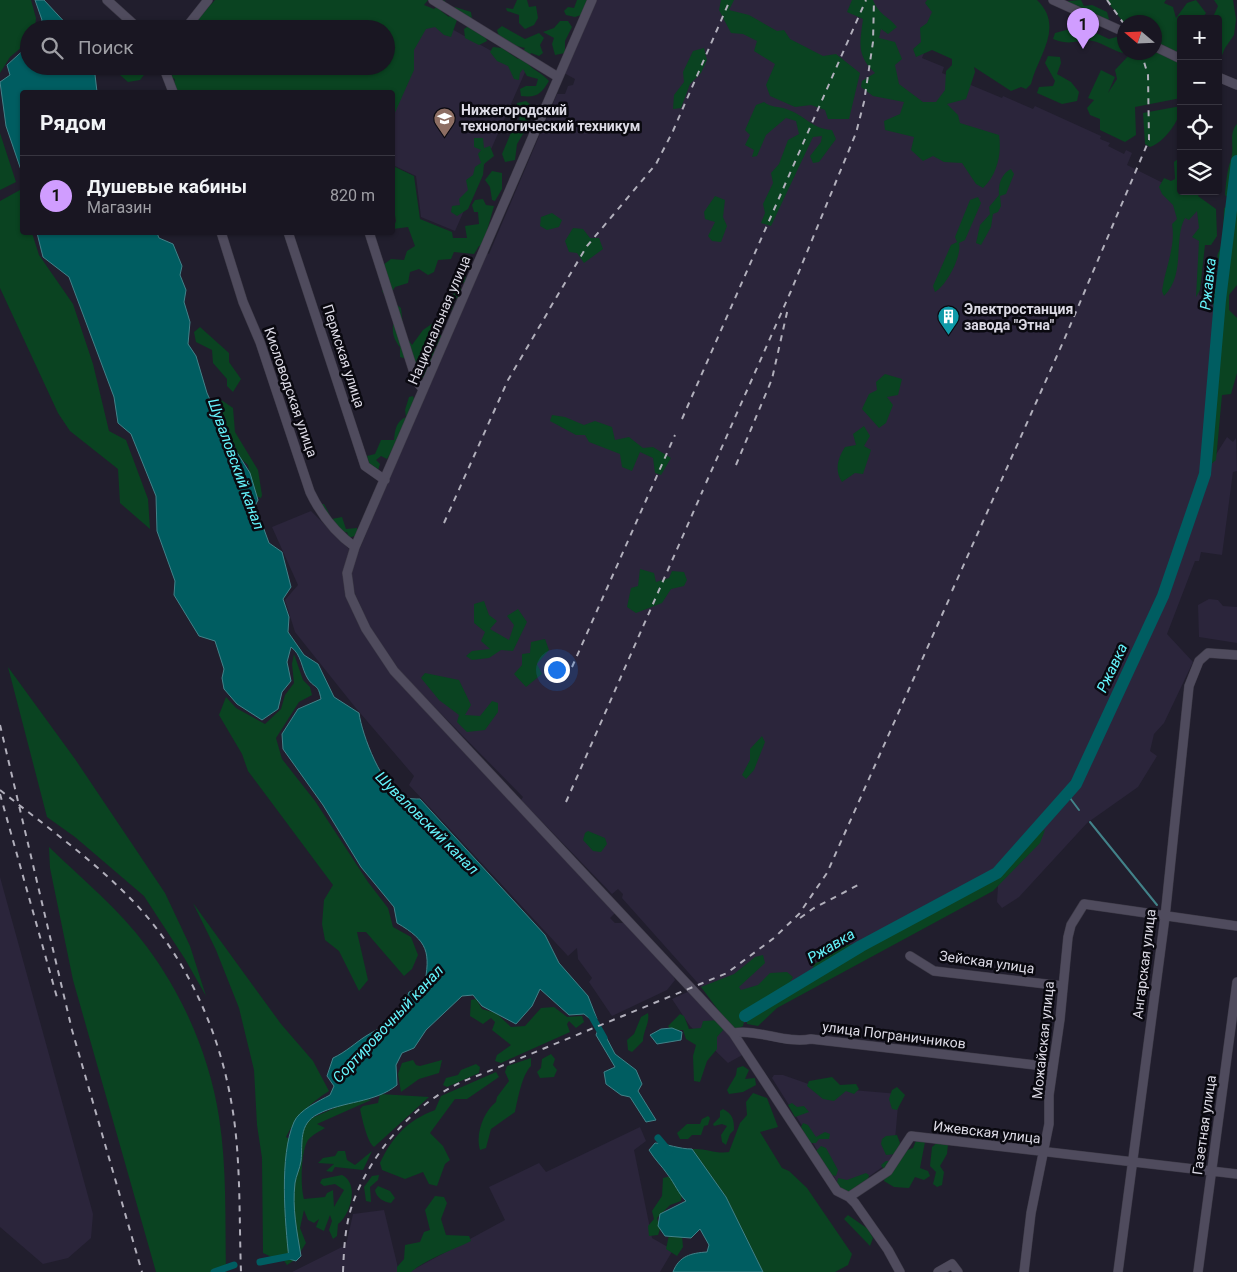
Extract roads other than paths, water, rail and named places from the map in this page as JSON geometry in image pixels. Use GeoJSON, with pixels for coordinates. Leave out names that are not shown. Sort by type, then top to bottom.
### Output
{"type":"FeatureCollection","features":[{"type":"Feature","properties":{"kind":"street"},"geometry":{"type":"LineString","coordinates":[[107,0],[129,20]]}},
{"type":"Feature","properties":{"kind":"street"},"geometry":{"type":"LineString","coordinates":[[192,20],[208,0]]}},
{"type":"Feature","properties":{"kind":"street"},"geometry":{"type":"LineString","coordinates":[[433,0],[558,78]]}},
{"type":"Feature","properties":{"kind":"street","name":"Национальная улица"},"geometry":{"type":"LineString","coordinates":[[592,0],[355,547],[347,573],[350,596],[366,629],[407,688],[626,915],[734,1033]]}},
{"type":"Feature","properties":{"kind":"street"},"geometry":{"type":"LineString","coordinates":[[1053,0],[1072,4],[1117,28]]}},
{"type":"Feature","properties":{"kind":"street"},"geometry":{"type":"LineString","coordinates":[[1162,50],[1177,57]]}},
{"type":"Feature","properties":{"kind":"street"},"geometry":{"type":"LineString","coordinates":[[166,75],[172,90]]}},
{"type":"Feature","properties":{"kind":"street"},"geometry":{"type":"LineString","coordinates":[[1222,79],[1237,85]]}},
{"type":"Feature","properties":{"kind":"street","name":"Кисловодская улица"},"geometry":{"type":"LineString","coordinates":[[222,235],[243,302],[260,342],[310,492],[322,516],[341,537],[355,547]]}},
{"type":"Feature","properties":{"kind":"street","name":"Пермская улица"},"geometry":{"type":"LineString","coordinates":[[289,235],[365,466],[385,480]]}},
{"type":"Feature","properties":{"kind":"street"},"geometry":{"type":"LineString","coordinates":[[370,235],[417,382],[423,389]]}},
{"type":"Feature","properties":{"kind":"street","name":"Ангарская улица"},"geometry":{"type":"LineString","coordinates":[[1118,1272],[1164,917],[1189,686],[1199,661],[1208,653],[1237,655]]}},
{"type":"Feature","properties":{"kind":"street","name":"Можайская улица"},"geometry":{"type":"LineString","coordinates":[[1024,1272],[1031,1213],[1049,1124],[1048,1095],[1070,931],[1084,904],[1164,917]]}},
{"type":"Feature","properties":{"kind":"street"},"geometry":{"type":"LineString","coordinates":[[1164,917],[1237,926]]}},
{"type":"Feature","properties":{"kind":"street","name":"Зейская улица"},"geometry":{"type":"LineString","coordinates":[[910,956],[934,971],[1063,986]]}},
{"type":"Feature","properties":{"kind":"street","name":"Газетная улица"},"geometry":{"type":"LineString","coordinates":[[1198,1272],[1237,982]]}},
{"type":"Feature","properties":{"kind":"street","name":"улица Пограничников"},"geometry":{"type":"LineString","coordinates":[[734,1033],[747,1031],[798,1041],[811,1038],[1052,1067]]}},
{"type":"Feature","properties":{"kind":"street"},"geometry":{"type":"LineString","coordinates":[[734,1033],[837,1191],[849,1197],[888,1250],[900,1272]]}},
{"type":"Feature","properties":{"kind":"street","name":"Ижевская улица"},"geometry":{"type":"LineString","coordinates":[[849,1197],[888,1171],[911,1136],[1237,1174]]}},
{"type":"Feature","properties":{"kind":"street"},"geometry":{"type":"LineString","coordinates":[[938,1272],[952,1264],[958,1272]]}},
{"type":"Feature","properties":{"kind":"water"},"geometry":{"type":"Polygon","coordinates":[[[35,0],[44,0],[63,20],[42,20],[35,0]]]}},
{"type":"Feature","properties":{"kind":"water"},"geometry":{"type":"Polygon","coordinates":[[[20,53],[20,75],[95,75],[97,90],[20,90],[20,167],[6,126],[0,82],[10,75],[7,65],[20,53]]]}},
{"type":"Feature","properties":{"kind":"water"},"geometry":{"type":"Polygon","coordinates":[[[38,235],[158,235],[159,238],[173,244],[182,266],[180,275],[186,290],[184,302],[190,322],[188,344],[196,356],[207,393],[226,435],[250,473],[258,500],[253,510],[254,516],[261,521],[269,543],[282,552],[291,587],[283,599],[289,617],[288,632],[304,655],[318,664],[334,697],[359,713],[364,734],[374,760],[388,783],[396,792],[404,797],[420,799],[545,935],[559,963],[588,996],[597,1019],[594,1022],[584,1014],[569,1015],[540,989],[532,1006],[516,1024],[482,1006],[473,995],[462,996],[426,1030],[414,1048],[402,1053],[396,1065],[397,1085],[369,1099],[318,1114],[307,1123],[303,1134],[301,1161],[294,1192],[295,1220],[301,1256],[296,1261],[289,1259],[284,1189],[286,1153],[294,1122],[305,1110],[330,1095],[334,1086],[327,1076],[333,1058],[393,1020],[402,1009],[409,992],[424,987],[427,956],[421,942],[407,929],[397,923],[394,907],[361,867],[323,805],[283,749],[282,734],[298,709],[321,699],[319,691],[308,679],[295,650],[291,647],[287,662],[291,681],[282,692],[278,709],[262,720],[237,704],[224,689],[222,678],[224,669],[215,641],[199,636],[174,595],[175,581],[157,531],[156,496],[131,434],[118,423],[114,397],[69,277],[43,257],[38,235]]]}},
{"type":"Feature","properties":{"kind":"water"},"geometry":{"type":"Polygon","coordinates":[[[672,1028],[682,1032],[681,1040],[657,1044],[650,1035],[661,1029],[672,1028]]]}},
{"type":"Feature","properties":{"kind":"water"},"geometry":{"type":"Polygon","coordinates":[[[598,1030],[604,1033],[615,1054],[636,1070],[642,1084],[638,1091],[656,1120],[646,1122],[630,1097],[621,1095],[606,1084],[604,1072],[615,1067],[596,1035],[598,1030]]]}},
{"type":"Feature","properties":{"kind":"water"},"geometry":{"type":"Polygon","coordinates":[[[655,1143],[692,1149],[726,1197],[763,1272],[673,1272],[679,1262],[686,1256],[707,1252],[709,1245],[700,1229],[691,1238],[665,1236],[658,1226],[660,1214],[686,1201],[649,1150],[655,1143]]]}},
{"type":"Feature","properties":{"kind":"waterway","name":"Ржавка"},"geometry":{"type":"LineString","coordinates":[[745,1016],[861,946],[997,873],[1076,784],[1163,596],[1205,474],[1220,300],[1237,161]]}},
{"type":"Feature","properties":{"kind":"waterway"},"geometry":{"type":"LineString","coordinates":[[1067,794],[1079,810]]}},
{"type":"Feature","properties":{"kind":"waterway"},"geometry":{"type":"LineString","coordinates":[[1090,822],[1157,905]]}},
{"type":"Feature","properties":{"kind":"waterway","name":"Шуваловский канал"},"geometry":{"type":"LineString","coordinates":[[591,1015],[604,1038]]}},
{"type":"Feature","properties":{"kind":"waterway","name":"Шуваловский канал"},"geometry":{"type":"LineString","coordinates":[[658,1138],[669,1151]]}},
{"type":"Feature","properties":{"kind":"waterway","name":"Сортировочный канал"},"geometry":{"type":"LineString","coordinates":[[260,1262],[296,1255]]}},
{"type":"Feature","properties":{"kind":"waterway","name":"Сортировочный канал"},"geometry":{"type":"LineString","coordinates":[[214,1272],[234,1265]]}},
{"type":"Feature","properties":{"kind":"railway"},"geometry":{"type":"LineString","coordinates":[[550,308],[587,246],[656,164],[673,131],[730,0]]}},
{"type":"Feature","properties":{"kind":"railway"},"geometry":{"type":"LineString","coordinates":[[682,419],[866,0]]}},
{"type":"Feature","properties":{"kind":"railway"},"geometry":{"type":"LineString","coordinates":[[706,483],[791,291],[856,133],[864,102],[873,42],[874,0]]}},
{"type":"Feature","properties":{"kind":"railway"},"geometry":{"type":"LineString","coordinates":[[1107,0],[1118,15]]}},
{"type":"Feature","properties":{"kind":"railway"},"geometry":{"type":"LineString","coordinates":[[952,591],[1064,340],[1149,140],[1148,75],[1143,60]]}},
{"type":"Feature","properties":{"kind":"railway"},"geometry":{"type":"LineString","coordinates":[[736,465],[772,379],[788,308]]}},
{"type":"Feature","properties":{"kind":"railway"},"geometry":{"type":"LineString","coordinates":[[444,523],[508,380],[548,312]]}},
{"type":"Feature","properties":{"kind":"railway"},"geometry":{"type":"LineString","coordinates":[[572,667],[675,435]]}},
{"type":"Feature","properties":{"kind":"railway"},"geometry":{"type":"LineString","coordinates":[[566,802],[703,490]]}},
{"type":"Feature","properties":{"kind":"railway"},"geometry":{"type":"LineString","coordinates":[[343,1272],[347,1227],[354,1200],[361,1183],[381,1151],[420,1109],[462,1082],[727,973],[774,938],[799,914],[827,873],[950,597]]}},
{"type":"Feature","properties":{"kind":"railway"},"geometry":{"type":"LineString","coordinates":[[0,725],[72,1030],[142,1272]]}},
{"type":"Feature","properties":{"kind":"railway"},"geometry":{"type":"LineString","coordinates":[[0,790],[82,854],[128,896],[166,941],[196,993],[218,1048],[232,1106],[238,1167],[241,1272]]}},
{"type":"Feature","properties":{"kind":"railway"},"geometry":{"type":"LineString","coordinates":[[0,794],[58,1001]]}},
{"type":"Feature","properties":{"kind":"railway"},"geometry":{"type":"LineString","coordinates":[[800,918],[814,908],[862,883]]}},
{"type":"Feature","properties":{"kind":"place","name":"Душевые кабины"},"geometry":{"type":"Point","coordinates":[1083,49]}},
{"type":"Feature","properties":{"kind":"place","name":"Нижегородский технологический техникум"},"geometry":{"type":"Point","coordinates":[445,137]}},
{"type":"Feature","properties":{"kind":"place","name":"Электростанция завода \"Этна\""},"geometry":{"type":"Point","coordinates":[948,336]}}]}
